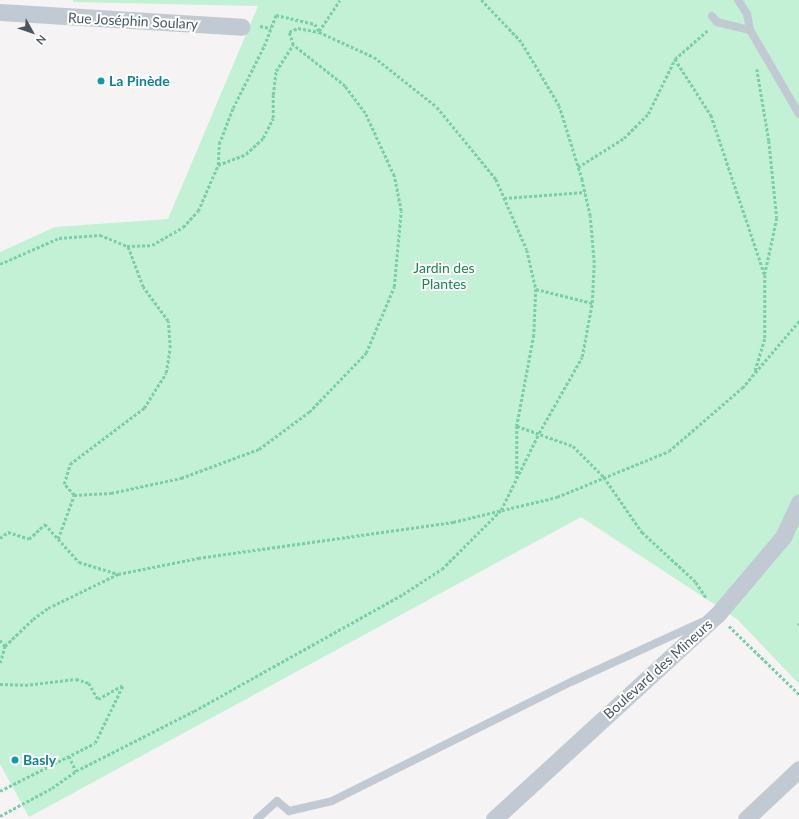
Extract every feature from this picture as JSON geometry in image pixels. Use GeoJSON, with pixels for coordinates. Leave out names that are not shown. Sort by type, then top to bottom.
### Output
{"type":"FeatureCollection","features":[{"type":"Feature","properties":{"kind":"street","name":"Rue Joséphin Soulary"},"geometry":{"type":"LineString","coordinates":[[0,12],[242,28]]}},
{"type":"Feature","properties":{"kind":"street","name":"Boulevard des Mineurs"},"geometry":{"type":"LineString","coordinates":[[494,819],[717,615],[783,538],[799,502]]}},
{"type":"Feature","properties":{"kind":"street"},"geometry":{"type":"LineString","coordinates":[[746,819],[799,769]]}},
{"type":"Feature","properties":{"kind":"lane"},"geometry":{"type":"LineString","coordinates":[[738,0],[747,14],[750,30],[799,114]]}},
{"type":"Feature","properties":{"kind":"lane"},"geometry":{"type":"LineString","coordinates":[[714,19],[750,30]]}},
{"type":"Feature","properties":{"kind":"lane"},"geometry":{"type":"LineString","coordinates":[[257,819],[277,801],[289,811],[332,802],[573,681],[717,615]]}},
{"type":"Feature","properties":{"kind":"path"},"geometry":{"type":"LineString","coordinates":[[319,32],[340,0]]}},
{"type":"Feature","properties":{"kind":"path"},"geometry":{"type":"LineString","coordinates":[[0,816],[52,788],[76,771],[194,711],[403,594],[442,569],[501,510],[539,433],[582,357],[592,303],[594,263],[590,216],[578,167],[559,106],[521,42],[481,0]]}},
{"type":"Feature","properties":{"kind":"path"},"geometry":{"type":"LineString","coordinates":[[0,264],[60,238],[100,235],[128,246],[152,245],[183,227],[198,211],[218,165],[219,144],[230,115],[264,46],[276,15],[315,24],[319,32]]}},
{"type":"Feature","properties":{"kind":"path"},"geometry":{"type":"LineString","coordinates":[[578,167],[624,138],[648,114],[675,59],[714,19]]}},
{"type":"Feature","properties":{"kind":"path"},"geometry":{"type":"LineString","coordinates":[[74,496],[111,493],[181,478],[259,449],[309,412],[366,353],[394,287],[401,212],[394,176],[365,113],[345,86],[293,45],[289,32],[298,28],[319,32],[374,57],[437,107],[496,179],[527,250],[536,289],[534,335],[517,426],[516,478]]}},
{"type":"Feature","properties":{"kind":"path"},"geometry":{"type":"LineString","coordinates":[[218,165],[246,154],[263,138],[273,118],[273,95],[276,71],[293,45]]}},
{"type":"Feature","properties":{"kind":"path"},"geometry":{"type":"LineString","coordinates":[[675,59],[712,115],[765,276]]}},
{"type":"Feature","properties":{"kind":"path"},"geometry":{"type":"LineString","coordinates":[[755,373],[765,339],[765,276],[777,218],[769,141],[756,67]]}},
{"type":"Feature","properties":{"kind":"path"},"geometry":{"type":"LineString","coordinates":[[504,198],[584,192]]}},
{"type":"Feature","properties":{"kind":"path"},"geometry":{"type":"LineString","coordinates":[[74,496],[64,484],[70,464],[144,408],[166,373],[170,348],[168,321],[143,287],[128,246]]}},
{"type":"Feature","properties":{"kind":"path"},"geometry":{"type":"LineString","coordinates":[[536,289],[592,303]]}},
{"type":"Feature","properties":{"kind":"path"},"geometry":{"type":"LineString","coordinates":[[0,663],[5,646],[48,608],[118,574],[198,558],[453,522],[557,497],[669,451],[742,388],[799,321]]}},
{"type":"Feature","properties":{"kind":"path"},"geometry":{"type":"LineString","coordinates":[[517,426],[573,446],[604,477],[642,532],[696,582],[717,615],[799,694]]}},
{"type":"Feature","properties":{"kind":"path"},"geometry":{"type":"LineString","coordinates":[[58,539],[74,496]]}},
{"type":"Feature","properties":{"kind":"path"},"geometry":{"type":"LineString","coordinates":[[0,538],[8,532],[29,539],[46,524],[79,562],[118,574]]}},
{"type":"Feature","properties":{"kind":"path"},"geometry":{"type":"LineString","coordinates":[[0,640],[5,646]]}},
{"type":"Feature","properties":{"kind":"path"},"geometry":{"type":"LineString","coordinates":[[0,684],[25,685],[76,679],[89,683],[98,699],[123,685],[95,743],[0,791]]}},
{"type":"Feature","properties":{"kind":"path"},"geometry":{"type":"LineString","coordinates":[[69,756],[76,771]]}},
{"type":"Feature","properties":{"kind":"green space","name":"Jardin des Plantes"},"geometry":{"type":"Polygon","coordinates":[[[73,0],[799,0],[799,684],[737,619],[581,517],[29,817],[0,764],[0,252],[55,227],[168,219],[258,6],[73,2],[73,0]]]}},
{"type":"Feature","properties":{"kind":"place","name":"La Pinède"},"geometry":{"type":"Point","coordinates":[101,81]}},
{"type":"Feature","properties":{"kind":"place","name":"Basly"},"geometry":{"type":"Point","coordinates":[15,760]}}]}
